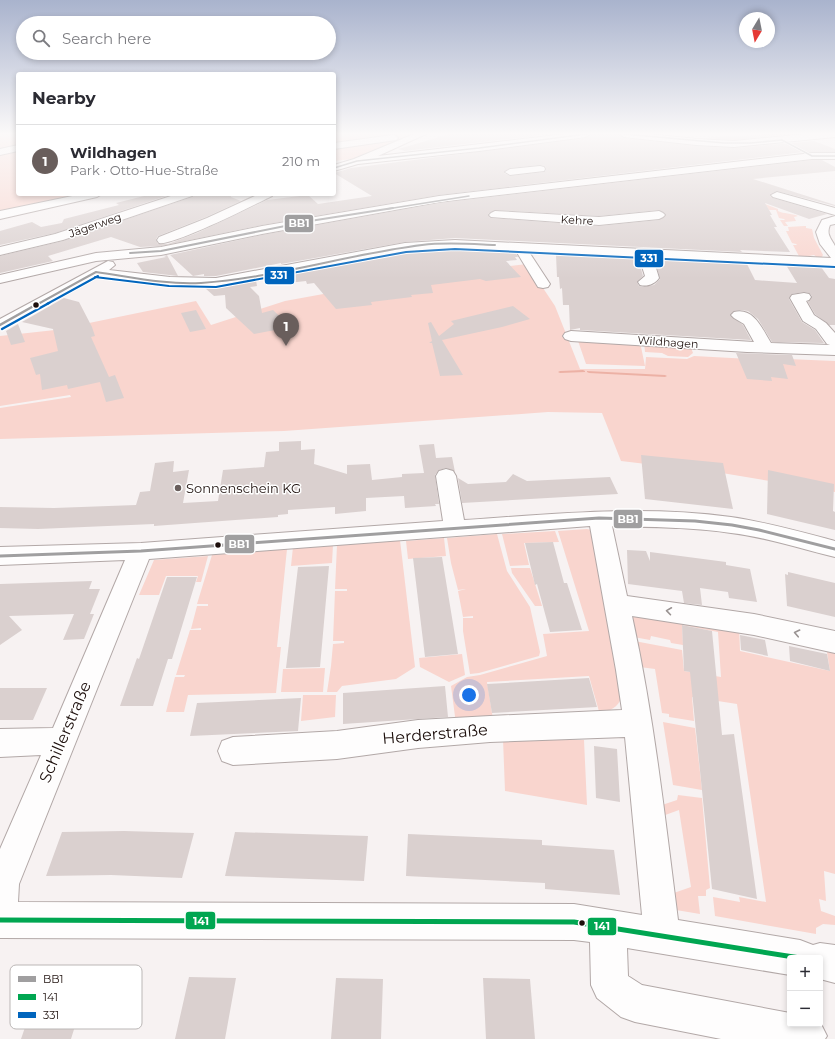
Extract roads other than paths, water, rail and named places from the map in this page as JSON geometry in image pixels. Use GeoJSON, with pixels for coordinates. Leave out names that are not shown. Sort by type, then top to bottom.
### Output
{"type":"FeatureCollection","features":[{"type":"Feature","properties":{"kind":"street"},"geometry":{"type":"LineString","coordinates":[[507,188],[508,182]]}},
{"type":"Feature","properties":{"kind":"street"},"geometry":{"type":"LineString","coordinates":[[0,279],[96,257],[171,250],[310,221],[469,196],[507,188],[560,182]]}},
{"type":"Feature","properties":{"kind":"street"},"geometry":{"type":"LineString","coordinates":[[777,195],[835,212]]}},
{"type":"Feature","properties":{"kind":"street"},"geometry":{"type":"LineString","coordinates":[[1,217],[89,196]]}},
{"type":"Feature","properties":{"kind":"street","name":"Jägerweg"},"geometry":{"type":"LineString","coordinates":[[0,251],[59,237],[182,196]]}},
{"type":"Feature","properties":{"kind":"street"},"geometry":{"type":"LineString","coordinates":[[0,325],[130,253],[230,212],[264,196]]}},
{"type":"Feature","properties":{"kind":"street"},"geometry":{"type":"LineString","coordinates":[[469,196],[487,209],[497,235]]}},
{"type":"Feature","properties":{"kind":"street","name":"Kehre"},"geometry":{"type":"LineString","coordinates":[[487,209],[537,220],[585,223],[659,215]]}},
{"type":"Feature","properties":{"kind":"street"},"geometry":{"type":"LineString","coordinates":[[176,227],[213,211],[219,210],[230,212]]}},
{"type":"Feature","properties":{"kind":"street"},"geometry":{"type":"LineString","coordinates":[[1,217],[33,220]]}},
{"type":"Feature","properties":{"kind":"street"},"geometry":{"type":"LineString","coordinates":[[835,220],[826,223],[829,229],[824,239],[835,255]]}},
{"type":"Feature","properties":{"kind":"street"},"geometry":{"type":"LineString","coordinates":[[20,234],[26,238],[56,228]]}},
{"type":"Feature","properties":{"kind":"street"},"geometry":{"type":"LineString","coordinates":[[96,272],[168,282],[202,283],[245,277],[415,246],[455,244],[497,235],[519,246],[605,249],[645,254],[750,254],[835,262]]}},
{"type":"Feature","properties":{"kind":"street"},"geometry":{"type":"LineString","coordinates":[[519,246],[543,284]]}},
{"type":"Feature","properties":{"kind":"street"},"geometry":{"type":"LineString","coordinates":[[645,254],[652,278],[645,282]]}},
{"type":"Feature","properties":{"kind":"street","name":"Wildhagen"},"geometry":{"type":"LineString","coordinates":[[804,297],[797,298],[807,317],[821,326],[834,344]]}},
{"type":"Feature","properties":{"kind":"street"},"geometry":{"type":"LineString","coordinates":[[739,315],[750,321],[766,347]]}},
{"type":"Feature","properties":{"kind":"street","name":"Wildhagen"},"geometry":{"type":"LineString","coordinates":[[571,336],[766,347],[834,344]]}},
{"type":"Feature","properties":{"kind":"street"},"geometry":{"type":"LineString","coordinates":[[446,476],[455,517]]}},
{"type":"Feature","properties":{"kind":"street"},"geometry":{"type":"LineString","coordinates":[[0,556],[141,551],[455,517],[599,518],[645,524],[695,521],[759,530],[805,546],[835,549]]}},
{"type":"Feature","properties":{"kind":"street"},"geometry":{"type":"LineString","coordinates":[[599,518],[630,670],[638,723],[662,936]]}},
{"type":"Feature","properties":{"kind":"street","name":"Schillerstraße"},"geometry":{"type":"LineString","coordinates":[[0,914],[2,884],[141,551]]}},
{"type":"Feature","properties":{"kind":"street"},"geometry":{"type":"LineString","coordinates":[[616,604],[726,619],[835,642]]}},
{"type":"Feature","properties":{"kind":"street","name":"Herderstraße"},"geometry":{"type":"LineString","coordinates":[[233,751],[337,745],[418,734],[484,729],[638,723]]}},
{"type":"Feature","properties":{"kind":"street"},"geometry":{"type":"LineString","coordinates":[[0,743],[61,741]]}},
{"type":"Feature","properties":{"kind":"street"},"geometry":{"type":"LineString","coordinates":[[0,920],[574,922],[787,956]]}},
{"type":"Feature","properties":{"kind":"street"},"geometry":{"type":"LineString","coordinates":[[608,927],[610,984],[621,994],[635,1003],[807,1036]]}},
{"type":"Feature","properties":{"kind":"street"},"geometry":{"type":"LineString","coordinates":[[823,962],[835,964]]}},
{"type":"Feature","properties":{"kind":"waterway"},"geometry":{"type":"LineString","coordinates":[[560,372],[583,371]]}},
{"type":"Feature","properties":{"kind":"waterway"},"geometry":{"type":"LineString","coordinates":[[589,372],[665,376]]}},
{"type":"Feature","properties":{"kind":"place","name":"Wildhagen"},"geometry":{"type":"Point","coordinates":[286,346]}},
{"type":"Feature","properties":{"kind":"place","name":"Sonnenschein KG"},"geometry":{"type":"Point","coordinates":[178,488]}}]}
